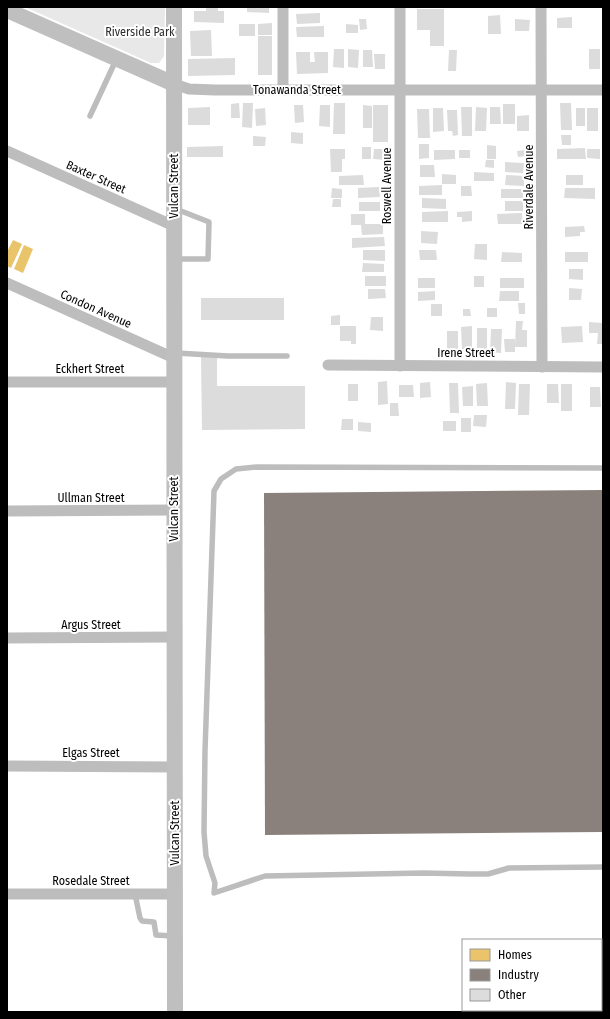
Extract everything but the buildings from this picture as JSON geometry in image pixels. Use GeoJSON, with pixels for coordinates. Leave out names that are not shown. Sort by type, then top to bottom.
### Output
{"type":"FeatureCollection","features":[{"type":"Feature","properties":{"kind":"street","name":"Vulcan Street"},"geometry":{"type":"LineString","coordinates":[[174,7],[175,1012]]}},
{"type":"Feature","properties":{"kind":"street"},"geometry":{"type":"LineString","coordinates":[[283,7],[283,90]]}},
{"type":"Feature","properties":{"kind":"street","name":"Roswell Avenue"},"geometry":{"type":"LineString","coordinates":[[400,7],[400,366]]}},
{"type":"Feature","properties":{"kind":"street","name":"Riverdale Avenue"},"geometry":{"type":"LineString","coordinates":[[542,7],[542,367]]}},
{"type":"Feature","properties":{"kind":"street","name":"Tonawanda Street"},"geometry":{"type":"LineString","coordinates":[[7,10],[116,59],[189,89],[603,90]]}},
{"type":"Feature","properties":{"kind":"street","name":"Baxter Street"},"geometry":{"type":"LineString","coordinates":[[7,151],[174,226]]}},
{"type":"Feature","properties":{"kind":"street","name":"Condon Avenue"},"geometry":{"type":"LineString","coordinates":[[7,283],[174,356]]}},
{"type":"Feature","properties":{"kind":"street","name":"Irene Street"},"geometry":{"type":"LineString","coordinates":[[328,365],[603,367]]}},
{"type":"Feature","properties":{"kind":"street","name":"Eckhert Street"},"geometry":{"type":"LineString","coordinates":[[7,382],[174,382]]}},
{"type":"Feature","properties":{"kind":"street","name":"Ullman Street"},"geometry":{"type":"LineString","coordinates":[[7,511],[174,510]]}},
{"type":"Feature","properties":{"kind":"street","name":"Argus Street"},"geometry":{"type":"LineString","coordinates":[[7,638],[174,638]]}},
{"type":"Feature","properties":{"kind":"street","name":"Elgas Street"},"geometry":{"type":"LineString","coordinates":[[7,766],[174,767]]}},
{"type":"Feature","properties":{"kind":"street","name":"Rosedale Street"},"geometry":{"type":"LineString","coordinates":[[7,894],[175,894]]}},
{"type":"Feature","properties":{"kind":"lane"},"geometry":{"type":"LineString","coordinates":[[90,116],[116,59]]}},
{"type":"Feature","properties":{"kind":"lane"},"geometry":{"type":"LineString","coordinates":[[174,208],[209,222],[208,259],[174,259]]}},
{"type":"Feature","properties":{"kind":"lane"},"geometry":{"type":"LineString","coordinates":[[174,356],[287,356]]}},
{"type":"Feature","properties":{"kind":"lane"},"geometry":{"type":"LineString","coordinates":[[603,468],[257,468],[236,469],[221,479],[214,491],[205,751],[204,832],[206,856],[215,883],[214,893],[265,876],[424,873],[488,874],[509,868],[603,867]]}},
{"type":"Feature","properties":{"kind":"lane"},"geometry":{"type":"LineString","coordinates":[[135,894],[142,921],[154,922],[156,935],[175,936]]}},
{"type":"Feature","properties":{"kind":"green space","name":"Riverside Park"},"geometry":{"type":"Polygon","coordinates":[[[25,7],[165,7],[164,56],[159,63],[151,63],[25,7]]]}}]}
